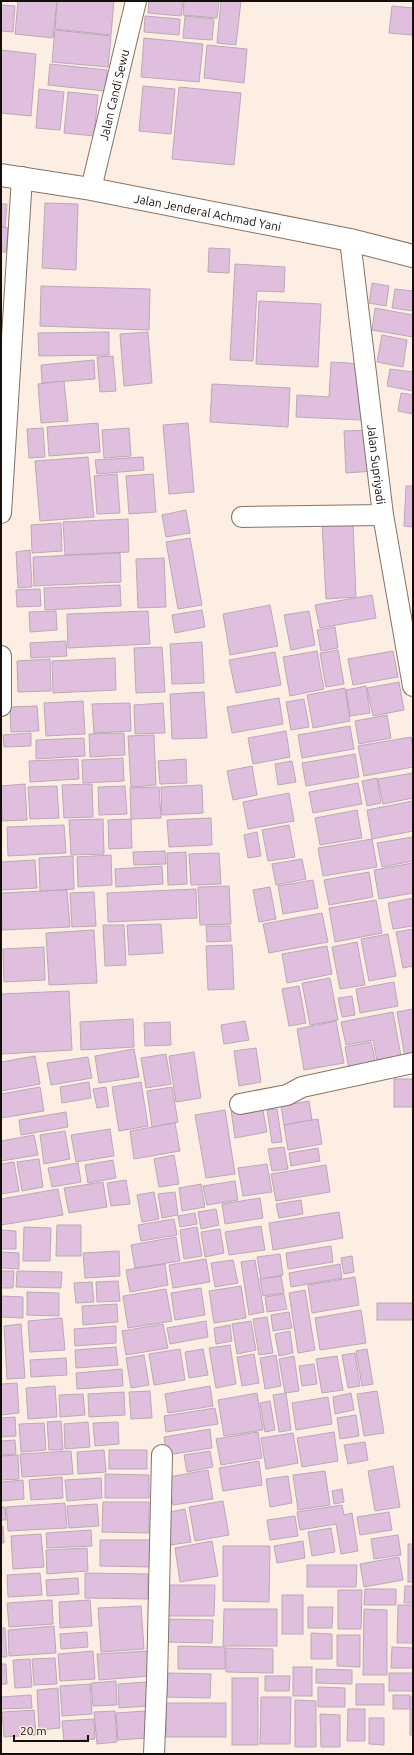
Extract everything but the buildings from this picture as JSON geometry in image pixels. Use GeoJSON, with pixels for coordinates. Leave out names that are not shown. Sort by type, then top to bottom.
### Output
{"type":"FeatureCollection","features":[{"type":"Feature","properties":{"kind":"main road","name":"Jalan Jenderal Achmad Yani"},"geometry":{"type":"LineString","coordinates":[[11,176],[91,189],[350,240],[413,256]]}},
{"type":"Feature","properties":{"kind":"street","name":"Jalan Candi Sewu"},"geometry":{"type":"LineString","coordinates":[[91,189],[136,1]]}},
{"type":"Feature","properties":{"kind":"street"},"geometry":{"type":"LineString","coordinates":[[1,513],[11,176]]}},
{"type":"Feature","properties":{"kind":"street","name":"Jalan Supriyadi"},"geometry":{"type":"LineString","coordinates":[[350,240],[383,515],[413,686]]}},
{"type":"Feature","properties":{"kind":"street"},"geometry":{"type":"LineString","coordinates":[[242,517],[383,515]]}},
{"type":"Feature","properties":{"kind":"street"},"geometry":{"type":"LineString","coordinates":[[1,656],[1,706]]}},
{"type":"Feature","properties":{"kind":"street"},"geometry":{"type":"LineString","coordinates":[[240,1104],[413,1063]]}},
{"type":"Feature","properties":{"kind":"street"},"geometry":{"type":"LineString","coordinates":[[154,1754],[162,1455]]}}]}
